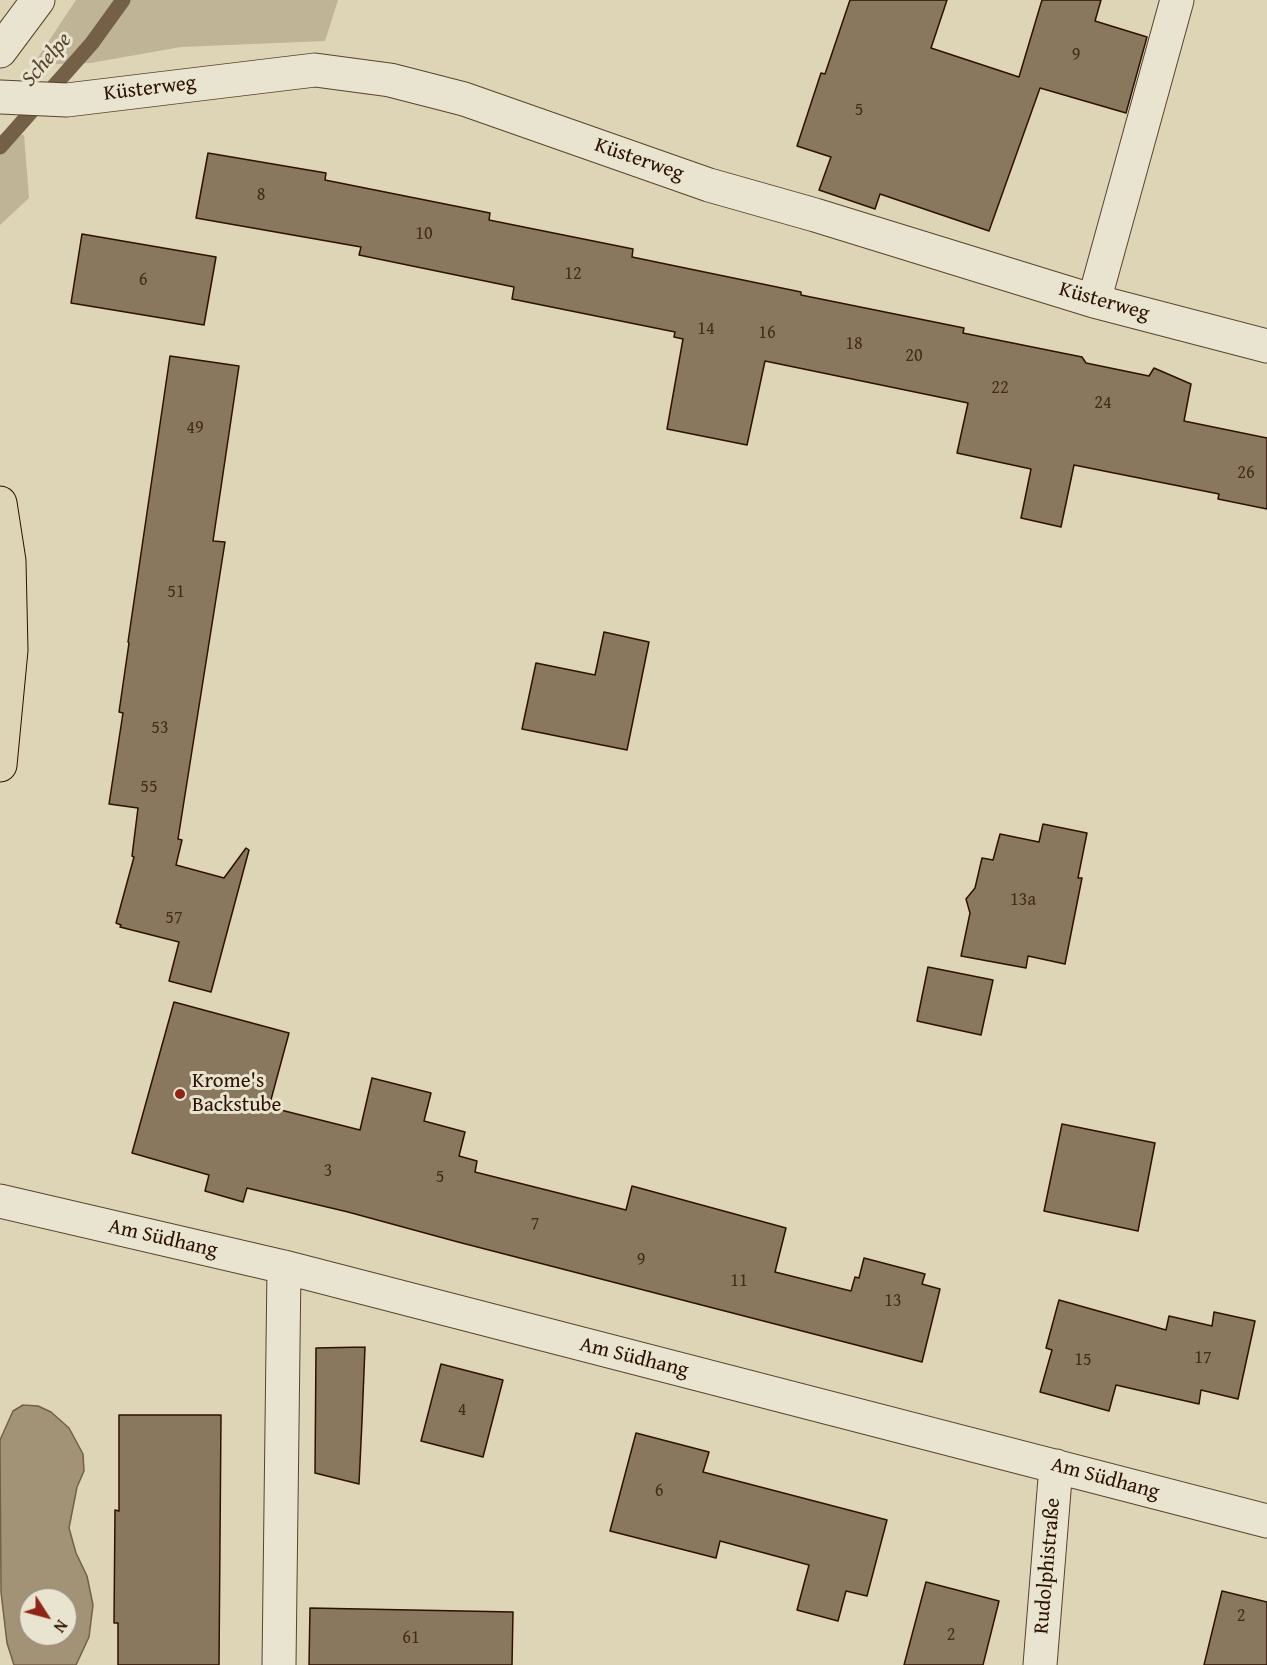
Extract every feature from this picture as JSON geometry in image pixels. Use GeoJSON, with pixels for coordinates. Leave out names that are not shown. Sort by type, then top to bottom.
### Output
{"type":"FeatureCollection","features":[{"type":"Feature","properties":{"kind":"main road"},"geometry":{"type":"LineString","coordinates":[[0,503],[9,561],[11,650],[0,765]]}},
{"type":"Feature","properties":{"kind":"street"},"geometry":{"type":"LineString","coordinates":[[0,51],[38,0]]}},
{"type":"Feature","properties":{"kind":"street"},"geometry":{"type":"LineString","coordinates":[[1094,301],[1177,0]]}},
{"type":"Feature","properties":{"kind":"street","name":"Küsterweg"},"geometry":{"type":"LineString","coordinates":[[0,98],[67,100],[315,70],[390,80],[464,99],[709,185],[815,215],[1094,301],[1267,346]]}},
{"type":"Feature","properties":{"kind":"street","name":"Am Südhang"},"geometry":{"type":"LineString","coordinates":[[0,1201],[284,1267],[1267,1521]]}},
{"type":"Feature","properties":{"kind":"street"},"geometry":{"type":"LineString","coordinates":[[279,1665],[284,1267]]}},
{"type":"Feature","properties":{"kind":"street","name":"Rudolphistraße"},"geometry":{"type":"LineString","coordinates":[[1040,1665],[1056,1466]]}},
{"type":"Feature","properties":{"kind":"shaded area"},"geometry":{"type":"Polygon","coordinates":[[[76,0],[338,0],[325,41],[181,47],[90,63],[33,65],[76,0]]]}},
{"type":"Feature","properties":{"kind":"shaded area"},"geometry":{"type":"Polygon","coordinates":[[[0,134],[24,135],[29,198],[0,225],[0,134]]]}},
{"type":"Feature","properties":{"kind":"shaded area"},"geometry":{"type":"Polygon","coordinates":[[[23,1405],[38,1406],[51,1412],[69,1428],[83,1454],[84,1471],[77,1487],[69,1528],[76,1553],[87,1576],[93,1605],[89,1637],[76,1665],[14,1665],[7,1643],[1,1592],[0,1440],[13,1411],[23,1405]]]}},
{"type":"Feature","properties":{"kind":"building"},"geometry":{"type":"Polygon","coordinates":[[[850,0],[947,0],[931,48],[1019,77],[1042,0],[1101,0],[1095,21],[1147,37],[1126,113],[1040,88],[989,231],[880,194],[875,209],[819,190],[831,157],[797,146],[821,73],[825,74],[850,0]]]}},
{"type":"Feature","properties":{"kind":"building"},"geometry":{"type":"Polygon","coordinates":[[[208,153],[326,173],[325,180],[490,213],[489,220],[633,249],[632,257],[801,292],[801,295],[964,328],[963,333],[1082,357],[1086,363],[1149,376],[1154,368],[1191,384],[1184,421],[1267,438],[1267,509],[1218,499],[1219,494],[1074,465],[1061,527],[1021,518],[1031,469],[957,453],[968,403],[765,361],[747,445],[667,429],[683,339],[674,337],[675,332],[512,299],[514,287],[359,255],[361,247],[196,218],[208,153]]]}},
{"type":"Feature","properties":{"kind":"building"},"geometry":{"type":"Polygon","coordinates":[[[82,234],[216,257],[204,325],[71,303],[82,234]]]}},
{"type":"Feature","properties":{"kind":"building"},"geometry":{"type":"Polygon","coordinates":[[[170,356],[239,366],[213,541],[225,542],[178,839],[182,840],[176,865],[224,878],[246,848],[249,850],[211,992],[169,981],[179,942],[120,927],[121,925],[116,923],[134,857],[132,856],[138,808],[109,804],[123,713],[119,712],[128,642],[170,356]]]}},
{"type":"Feature","properties":{"kind":"building"},"geometry":{"type":"Polygon","coordinates":[[[604,632],[649,642],[627,750],[522,729],[536,663],[595,675],[604,632]]]}},
{"type":"Feature","properties":{"kind":"building"},"geometry":{"type":"Polygon","coordinates":[[[1043,824],[1087,833],[1078,878],[1082,878],[1065,964],[1028,956],[1026,968],[961,956],[970,913],[966,899],[975,888],[982,858],[993,860],[1000,834],[1039,842],[1043,824]]]}},
{"type":"Feature","properties":{"kind":"building"},"geometry":{"type":"Polygon","coordinates":[[[928,967],[993,980],[981,1035],[917,1021],[928,967]]]}},
{"type":"Feature","properties":{"kind":"building"},"geometry":{"type":"Polygon","coordinates":[[[174,1002],[289,1033],[269,1107],[360,1130],[372,1078],[431,1093],[424,1121],[465,1132],[459,1156],[477,1161],[475,1172],[626,1210],[632,1186],[786,1228],[775,1272],[851,1291],[855,1277],[859,1278],[864,1258],[925,1274],[922,1284],[940,1289],[922,1362],[348,1212],[247,1188],[243,1202],[205,1191],[209,1175],[132,1153],[174,1002]]]}},
{"type":"Feature","properties":{"kind":"building"},"geometry":{"type":"Polygon","coordinates":[[[1062,1124],[1155,1143],[1138,1231],[1044,1211],[1062,1124]]]}},
{"type":"Feature","properties":{"kind":"building"},"geometry":{"type":"Polygon","coordinates":[[[1059,1300],[1166,1330],[1169,1316],[1212,1326],[1214,1312],[1255,1321],[1238,1399],[1201,1390],[1199,1404],[1116,1385],[1109,1411],[1040,1392],[1052,1350],[1046,1348],[1059,1300]]]}},
{"type":"Feature","properties":{"kind":"building"},"geometry":{"type":"Polygon","coordinates":[[[365,1347],[359,1484],[315,1473],[316,1348],[365,1347]]]}},
{"type":"Feature","properties":{"kind":"building"},"geometry":{"type":"Polygon","coordinates":[[[441,1364],[503,1380],[483,1457],[421,1441],[441,1364]]]}},
{"type":"Feature","properties":{"kind":"building"},"geometry":{"type":"Polygon","coordinates":[[[119,1415],[221,1415],[219,1665],[118,1665],[118,1623],[114,1623],[115,1510],[119,1511],[119,1415]]]}},
{"type":"Feature","properties":{"kind":"building"},"geometry":{"type":"Polygon","coordinates":[[[636,1433],[709,1452],[703,1472],[887,1520],[867,1596],[846,1591],[838,1621],[797,1610],[809,1565],[720,1541],[716,1558],[610,1531],[636,1433]]]}},
{"type":"Feature","properties":{"kind":"building"},"geometry":{"type":"Polygon","coordinates":[[[926,1582],[999,1601],[983,1665],[904,1665],[926,1582]]]}},
{"type":"Feature","properties":{"kind":"building"},"geometry":{"type":"Polygon","coordinates":[[[1222,1591],[1267,1602],[1267,1665],[1204,1665],[1222,1591]]]}},
{"type":"Feature","properties":{"kind":"building"},"geometry":{"type":"Polygon","coordinates":[[[310,1608],[513,1612],[512,1665],[309,1665],[310,1608]]]}},
{"type":"Feature","properties":{"kind":"waterway","name":"Schelpe"},"geometry":{"type":"LineString","coordinates":[[0,147],[92,43],[123,0]]}},
{"type":"Feature","properties":{"kind":"place","name":"Krome's Backstube"},"geometry":{"type":"Point","coordinates":[180,1094]}}]}
